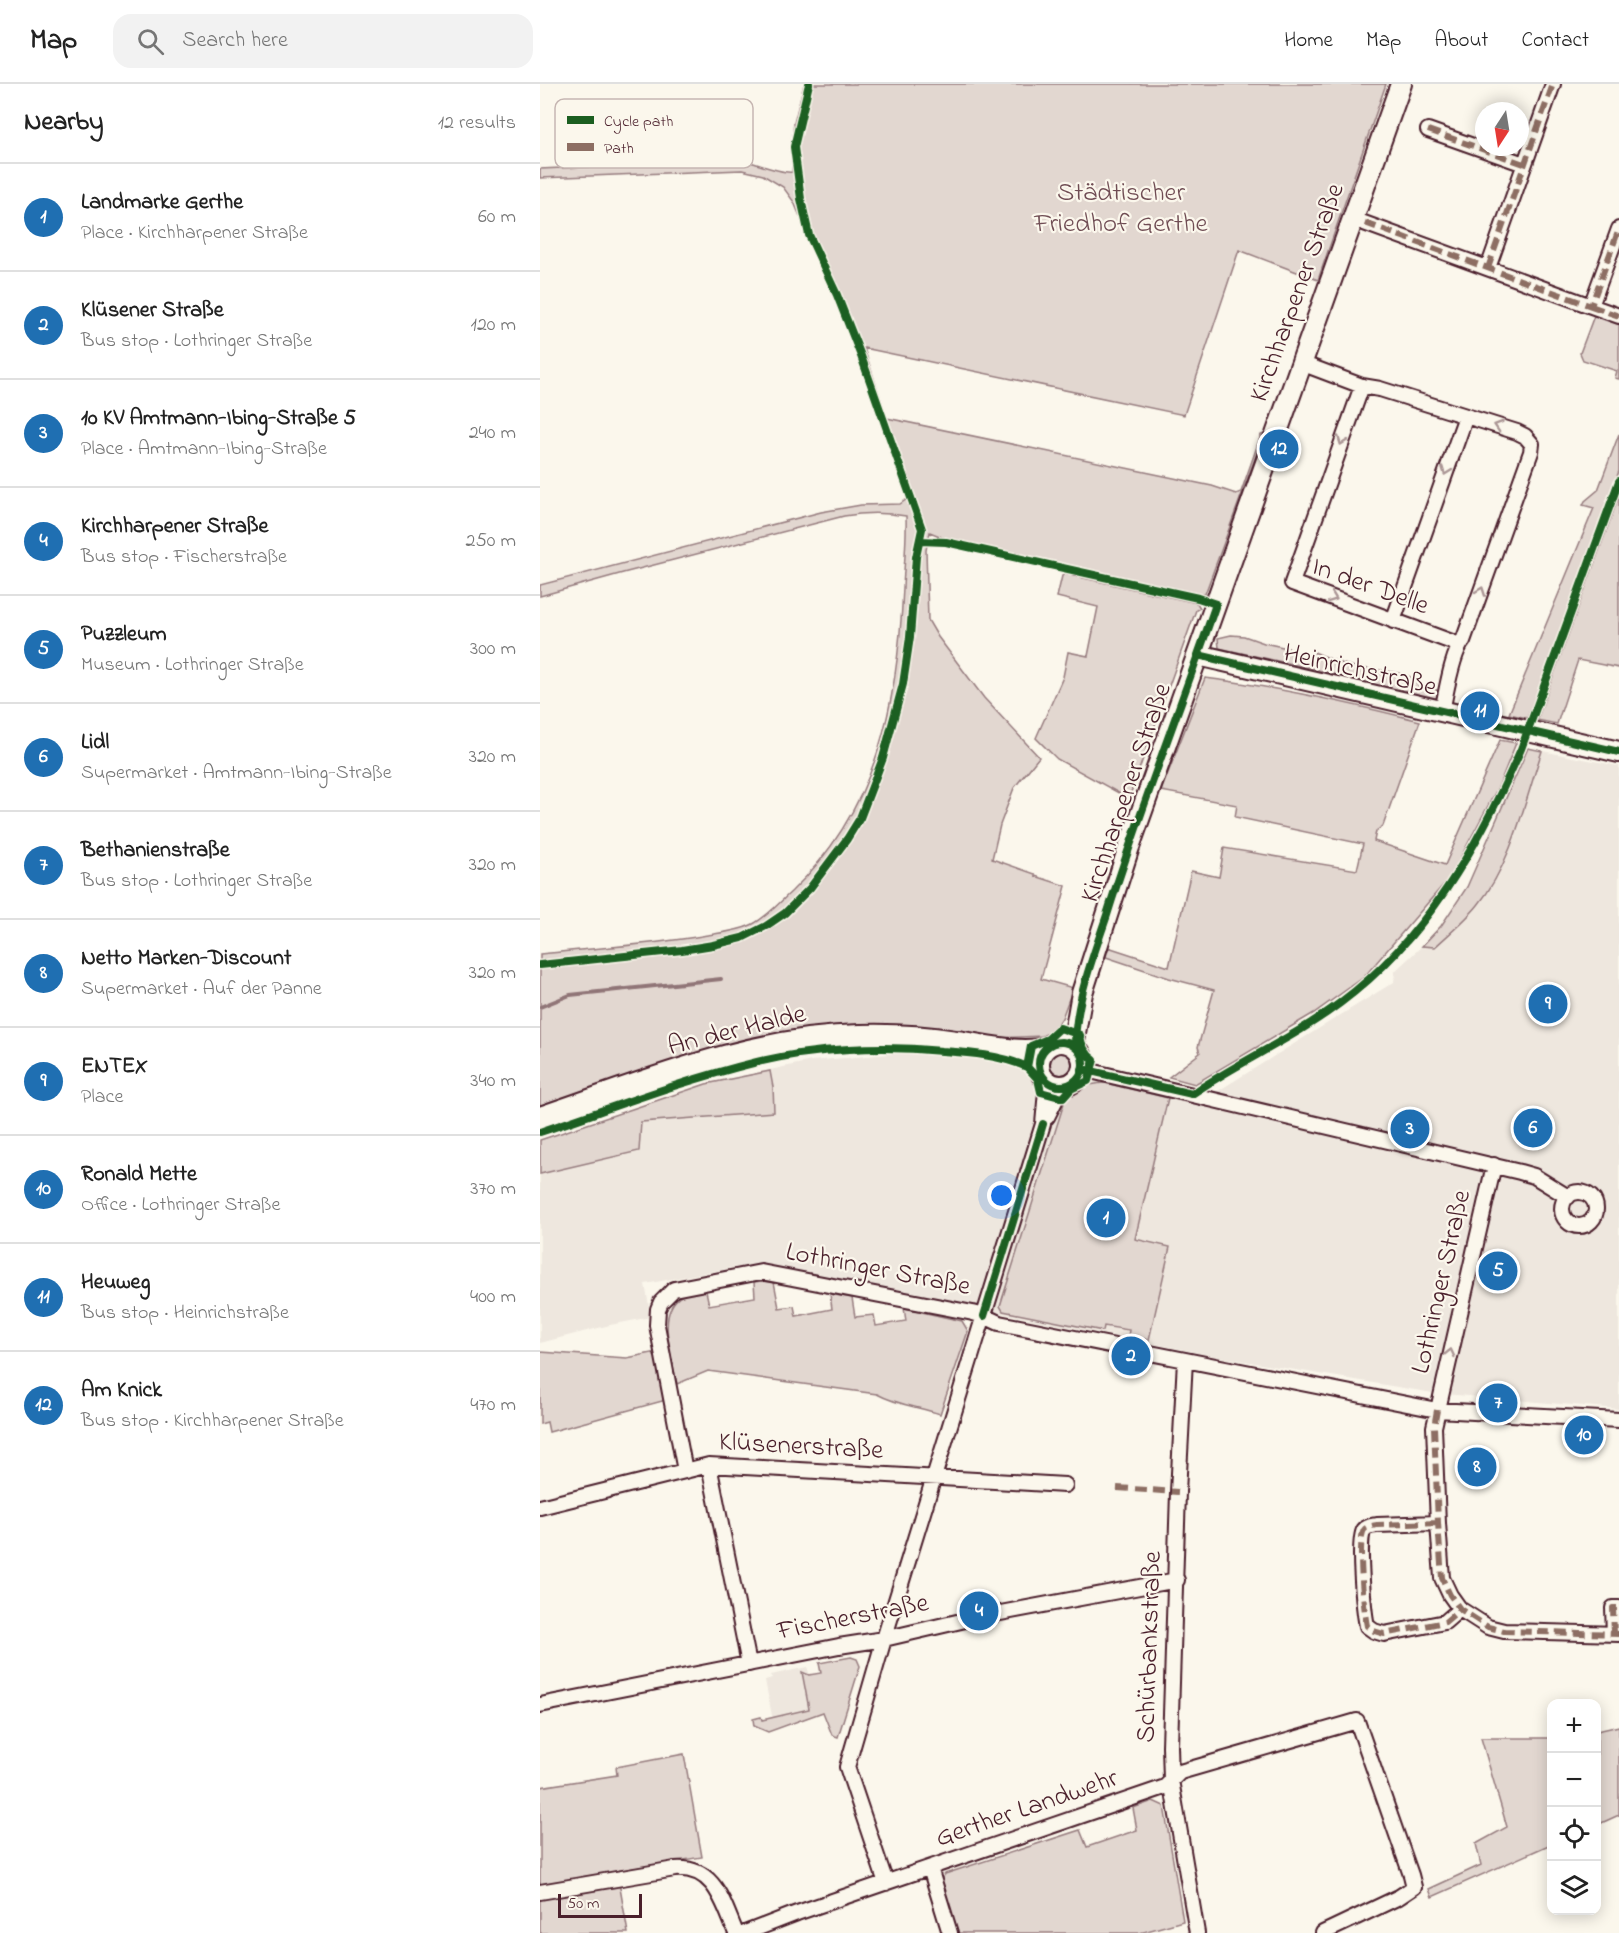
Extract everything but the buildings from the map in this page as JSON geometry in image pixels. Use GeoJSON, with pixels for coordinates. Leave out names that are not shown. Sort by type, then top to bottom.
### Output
{"type":"FeatureCollection","features":[{"type":"Feature","properties":{"kind":"street","name":"Kirchharpener Straße"},"geometry":{"type":"LineString","coordinates":[[1050,1045],[1066,1029],[1081,998],[1141,812],[1401,84]]}},
{"type":"Feature","properties":{"kind":"street"},"geometry":{"type":"LineString","coordinates":[[1488,268],[1553,84]]}},
{"type":"Feature","properties":{"kind":"street"},"geometry":{"type":"LineString","coordinates":[[1428,130],[1524,164]]}},
{"type":"Feature","properties":{"kind":"street"},"geometry":{"type":"LineString","coordinates":[[1353,219],[1619,316]]}},
{"type":"Feature","properties":{"kind":"street"},"geometry":{"type":"LineString","coordinates":[[1591,306],[1619,229]]}},
{"type":"Feature","properties":{"kind":"street"},"geometry":{"type":"LineString","coordinates":[[1301,363],[1362,386],[1380,389],[1517,432],[1530,441],[1532,447],[1460,645],[1442,711]]}},
{"type":"Feature","properties":{"kind":"street","name":"In der Delle"},"geometry":{"type":"LineString","coordinates":[[1362,386],[1292,583],[1460,645]]}},
{"type":"Feature","properties":{"kind":"street"},"geometry":{"type":"LineString","coordinates":[[1393,621],[1466,416]]}},
{"type":"Feature","properties":{"kind":"street","name":"Heinrichstraße"},"geometry":{"type":"LineString","coordinates":[[1198,655],[1619,752]]}},
{"type":"Feature","properties":{"kind":"street","name":"Kirchharpener Straße"},"geometry":{"type":"LineString","coordinates":[[1075,1047],[1081,998]]}},
{"type":"Feature","properties":{"kind":"street","name":"An der Halde"},"geometry":{"type":"LineString","coordinates":[[540,1117],[733,1054],[801,1040],[838,1036],[893,1035],[939,1038],[1022,1051],[1050,1045]]}},
{"type":"Feature","properties":{"kind":"street"},"geometry":{"type":"LineString","coordinates":[[1043,1124],[1057,1096],[1040,1059],[1050,1045],[1062,1042],[1075,1047],[1082,1057],[1082,1069],[1076,1079],[1051,1079]]}},
{"type":"Feature","properties":{"kind":"street","name":"An der Halde"},"geometry":{"type":"LineString","coordinates":[[989,1046],[1028,1061],[1051,1079]]}},
{"type":"Feature","properties":{"kind":"street"},"geometry":{"type":"LineString","coordinates":[[1082,1069],[1494,1165],[1534,1176],[1568,1197]]}},
{"type":"Feature","properties":{"kind":"street"},"geometry":{"type":"LineString","coordinates":[[886,1883],[846,1767],[1043,1124],[1051,1079]]}},
{"type":"Feature","properties":{"kind":"street","name":"Lothringer Straße"},"geometry":{"type":"LineString","coordinates":[[1437,1410],[1494,1165]]}},
{"type":"Feature","properties":{"kind":"street","name":"Lothringer Straße"},"geometry":{"type":"LineString","coordinates":[[685,1471],[657,1325],[658,1309],[664,1297],[677,1287],[760,1272],[984,1316],[999,1323],[1437,1410],[1619,1420]]}},
{"type":"Feature","properties":{"kind":"street","name":"Schürbankstraße"},"geometry":{"type":"LineString","coordinates":[[1185,1360],[1178,1492],[1170,1746],[1171,1780],[1197,1933]]}},
{"type":"Feature","properties":{"kind":"street"},"geometry":{"type":"LineString","coordinates":[[1437,1410],[1434,1427],[1442,1578],[1460,1609],[1488,1627],[1504,1631],[1616,1634],[1613,1608],[1619,1608]]}},
{"type":"Feature","properties":{"kind":"street"},"geometry":{"type":"LineString","coordinates":[[709,1465],[749,1664]]}},
{"type":"Feature","properties":{"kind":"street","name":"Klüsenerstraße"},"geometry":{"type":"LineString","coordinates":[[540,1507],[709,1465],[1065,1485]]}},
{"type":"Feature","properties":{"kind":"street"},"geometry":{"type":"LineString","coordinates":[[1438,1523],[1377,1525],[1365,1529],[1362,1539],[1363,1591],[1367,1626],[1384,1634],[1445,1622],[1460,1609]]}},
{"type":"Feature","properties":{"kind":"street","name":"Fischerstraße"},"geometry":{"type":"LineString","coordinates":[[540,1705],[1176,1580]]}},
{"type":"Feature","properties":{"kind":"street","name":"Gerther Landwehr"},"geometry":{"type":"LineString","coordinates":[[745,1933],[1165,1788],[1180,1772],[1357,1721],[1412,1875],[1414,1887],[1399,1897],[1323,1933]]}},
{"type":"Feature","properties":{"kind":"street","name":"Gerther Landwehr"},"geometry":{"type":"LineString","coordinates":[[930,1868],[950,1933]]}},
{"type":"Feature","properties":{"kind":"street"},"geometry":{"type":"LineString","coordinates":[[540,1892],[675,1869],[693,1870],[702,1874],[714,1886],[736,1933]]}},
{"type":"Feature","properties":{"kind":"shaded area"},"geometry":{"type":"Polygon","coordinates":[[[1542,751],[1619,766],[1619,1409],[1433,1393],[1213,1356],[767,1265],[737,1267],[645,1284],[651,1317],[540,1343],[540,1143],[706,1084],[811,1061],[912,1052],[948,1052],[1004,1064],[1030,1073],[1043,1084],[1054,1089],[1067,1090],[1081,1082],[1085,1074],[1205,1099],[1394,982],[1395,971],[1422,946],[1435,947],[1478,906],[1498,876],[1542,751]],[[1105,1083],[1081,1087],[1065,1100],[1000,1306],[1129,1331],[1128,1335],[1149,1339],[1170,1248],[1135,1240],[1168,1098],[1105,1083]]]}},
{"type":"Feature","properties":{"kind":"shaded area"},"geometry":{"type":"Polygon","coordinates":[[[851,1657],[857,1659],[860,1666],[838,1737],[832,1735],[823,1712],[768,1732],[754,1726],[753,1719],[761,1717],[762,1720],[774,1717],[765,1680],[772,1678],[771,1675],[807,1667],[810,1675],[821,1673],[819,1663],[851,1657]]]}},
{"type":"Feature","properties":{"kind":"green space","name":"Städtischer Friedhof Gerthe"},"geometry":{"type":"Polygon","coordinates":[[[804,84],[1386,84],[1318,280],[1239,250],[1184,415],[864,348],[887,418],[1212,486],[1236,494],[1241,492],[1261,435],[1264,434],[1205,594],[942,537],[930,532],[926,550],[928,620],[984,698],[1039,757],[1014,788],[1000,825],[992,859],[1066,886],[1041,979],[1073,988],[1062,1018],[1054,1030],[1042,1036],[998,1038],[849,1029],[540,1109],[540,954],[702,936],[739,929],[762,919],[821,859],[845,825],[864,789],[878,751],[896,671],[906,516],[875,513],[844,516],[540,596],[540,585],[821,512],[861,505],[900,504],[907,499],[846,325],[805,235],[794,202],[783,187],[763,175],[742,170],[540,178],[540,169],[753,168],[753,163],[792,172],[791,147],[794,123],[804,84]]]}},
{"type":"Feature","properties":{"kind":"green space"},"geometry":{"type":"Polygon","coordinates":[[[1595,313],[1619,322],[1619,379],[1615,378],[1617,371],[1583,360],[1580,353],[1595,313]]]}},
{"type":"Feature","properties":{"kind":"green space"},"geometry":{"type":"Polygon","coordinates":[[[1619,434],[1619,471],[1551,658],[1527,718],[1509,714],[1594,508],[1583,505],[1598,490],[1619,434]]]}},
{"type":"Feature","properties":{"kind":"green space"},"geometry":{"type":"Polygon","coordinates":[[[1619,496],[1619,668],[1578,660],[1557,724],[1537,720],[1619,496]]]}},
{"type":"Feature","properties":{"kind":"green space"},"geometry":{"type":"Polygon","coordinates":[[[1065,574],[1197,603],[1200,608],[1196,610],[1130,795],[1124,796],[1057,759],[1036,738],[1063,677],[1068,652],[1088,656],[1098,607],[1057,597],[1062,576],[1065,574]]]}},
{"type":"Feature","properties":{"kind":"green space"},"geometry":{"type":"Polygon","coordinates":[[[1231,635],[1244,636],[1292,649],[1300,658],[1311,657],[1314,652],[1349,666],[1401,674],[1413,679],[1420,689],[1427,687],[1439,691],[1435,701],[1314,669],[1219,648],[1218,638],[1231,635]]]}},
{"type":"Feature","properties":{"kind":"green space"},"geometry":{"type":"Polygon","coordinates":[[[1205,678],[1313,696],[1420,721],[1383,826],[1376,831],[1374,841],[1445,865],[1500,740],[1516,743],[1499,785],[1450,877],[1364,977],[1314,1013],[1195,1084],[1169,1077],[1200,1053],[1198,1047],[1214,990],[1106,957],[1108,947],[1169,967],[1191,871],[1219,877],[1224,848],[1357,870],[1363,844],[1235,817],[1237,805],[1161,791],[1205,678]]]}},
{"type":"Feature","properties":{"kind":"green space"},"geometry":{"type":"Polygon","coordinates":[[[1528,748],[1542,751],[1509,851],[1500,870],[1478,905],[1463,921],[1435,947],[1422,946],[1441,926],[1467,887],[1528,748]]]}},
{"type":"Feature","properties":{"kind":"green space"},"geometry":{"type":"Polygon","coordinates":[[[914,1042],[914,1046],[874,1045],[814,1049],[754,1059],[540,1128],[540,1124],[708,1068],[799,1046],[914,1042]]]}},
{"type":"Feature","properties":{"kind":"green space"},"geometry":{"type":"Polygon","coordinates":[[[1060,1051],[1069,1054],[1072,1063],[1069,1072],[1060,1075],[1051,1072],[1048,1063],[1051,1054],[1060,1051]]]}},
{"type":"Feature","properties":{"kind":"green space"},"geometry":{"type":"Polygon","coordinates":[[[770,1071],[774,1112],[641,1122],[639,1151],[540,1174],[540,1140],[706,1084],[770,1071]]]}},
{"type":"Feature","properties":{"kind":"green space"},"geometry":{"type":"Polygon","coordinates":[[[1105,1083],[1168,1098],[1135,1239],[1170,1247],[1149,1340],[1128,1336],[1129,1330],[1104,1326],[1103,1331],[1003,1311],[1000,1306],[1065,1100],[1083,1087],[1105,1083]]]}},
{"type":"Feature","properties":{"kind":"green space"},"geometry":{"type":"Polygon","coordinates":[[[754,1282],[774,1282],[779,1308],[794,1306],[796,1316],[832,1309],[830,1294],[852,1298],[855,1317],[874,1315],[876,1326],[906,1321],[904,1308],[962,1321],[968,1331],[940,1414],[877,1394],[708,1371],[677,1384],[669,1349],[667,1323],[674,1302],[685,1294],[706,1291],[709,1305],[755,1297],[754,1282]]]}},
{"type":"Feature","properties":{"kind":"green space"},"geometry":{"type":"Polygon","coordinates":[[[540,1352],[627,1358],[657,1352],[666,1400],[549,1432],[547,1422],[540,1424],[540,1352]]]}},
{"type":"Feature","properties":{"kind":"green space"},"geometry":{"type":"Polygon","coordinates":[[[851,1657],[857,1659],[860,1666],[838,1737],[832,1735],[823,1712],[768,1732],[754,1726],[753,1719],[761,1717],[762,1720],[809,1709],[802,1672],[809,1675],[821,1673],[819,1663],[851,1657]]]}},
{"type":"Feature","properties":{"kind":"green space"},"geometry":{"type":"Polygon","coordinates":[[[1619,1726],[1619,1815],[1601,1823],[1601,1753],[1601,1730],[1619,1726]]]}},
{"type":"Feature","properties":{"kind":"green space"},"geometry":{"type":"Polygon","coordinates":[[[1481,1738],[1547,1738],[1547,1846],[1432,1897],[1429,1889],[1481,1865],[1476,1844],[1507,1827],[1481,1738]]]}},
{"type":"Feature","properties":{"kind":"green space"},"geometry":{"type":"Polygon","coordinates":[[[684,1754],[702,1857],[617,1871],[628,1933],[540,1933],[540,1787],[617,1775],[616,1767],[684,1754]]]}},
{"type":"Feature","properties":{"kind":"green space"},"geometry":{"type":"Polygon","coordinates":[[[1153,1801],[1164,1806],[1183,1921],[1140,1933],[958,1933],[941,1880],[945,1874],[1080,1830],[1087,1847],[1137,1830],[1133,1808],[1153,1801]]]}},
{"type":"Feature","properties":{"kind":"waterway"},"geometry":{"type":"LineString","coordinates":[[540,1007],[570,995],[721,979]]}},
{"type":"Feature","properties":{"kind":"marked path"},"geometry":{"type":"LineString","coordinates":[[1488,268],[1553,84]]}},
{"type":"Feature","properties":{"kind":"marked path"},"geometry":{"type":"LineString","coordinates":[[1428,130],[1524,164]]}},
{"type":"Feature","properties":{"kind":"marked path"},"geometry":{"type":"LineString","coordinates":[[1365,223],[1591,306],[1619,229]]}},
{"type":"Feature","properties":{"kind":"marked path"},"geometry":{"type":"LineString","coordinates":[[1591,306],[1619,316]]}},
{"type":"Feature","properties":{"kind":"marked path"},"geometry":{"type":"LineString","coordinates":[[1437,1410],[1434,1427],[1442,1578],[1460,1609],[1488,1627],[1504,1631],[1619,1634]]}},
{"type":"Feature","properties":{"kind":"marked path"},"geometry":{"type":"LineString","coordinates":[[1117,1488],[1178,1492]]}},
{"type":"Feature","properties":{"kind":"marked path"},"geometry":{"type":"LineString","coordinates":[[1438,1523],[1377,1525],[1364,1530],[1361,1562],[1367,1626],[1384,1634],[1445,1622],[1460,1609]]}},
{"type":"Feature","properties":{"kind":"marked path"},"geometry":{"type":"LineString","coordinates":[[1614,1634],[1613,1608],[1619,1608]]}},
{"type":"Feature","properties":{"kind":"cycle path"},"geometry":{"type":"LineString","coordinates":[[540,965],[713,945],[742,938],[766,926],[785,913],[810,888],[847,839],[860,818],[883,758],[903,684],[910,637],[916,557],[922,529],[861,356],[837,295],[809,235],[801,199],[794,147],[809,84]]}},
{"type":"Feature","properties":{"kind":"cycle path"},"geometry":{"type":"LineString","coordinates":[[1082,1069],[1192,1094],[1322,1016],[1371,978],[1399,950],[1447,888],[1468,855],[1505,785],[1521,749],[1619,481]]}},
{"type":"Feature","properties":{"kind":"cycle path"},"geometry":{"type":"LineString","coordinates":[[920,541],[946,542],[1198,598],[1216,604],[1091,963],[1081,997],[1075,1047]]}},
{"type":"Feature","properties":{"kind":"cycle path"},"geometry":{"type":"LineString","coordinates":[[1198,655],[1619,752]]}},
{"type":"Feature","properties":{"kind":"cycle path"},"geometry":{"type":"LineString","coordinates":[[1060,1028],[1080,1035],[1084,1049],[1094,1060],[1088,1081],[1071,1089],[1063,1098],[1041,1092],[1038,1079],[1027,1067],[1031,1046],[1048,1039],[1060,1028]]}},
{"type":"Feature","properties":{"kind":"cycle path"},"geometry":{"type":"LineString","coordinates":[[1061,1042],[1076,1049],[1083,1064],[1076,1079],[1061,1086],[1046,1079],[1039,1064],[1046,1049],[1061,1042]]}},
{"type":"Feature","properties":{"kind":"cycle path"},"geometry":{"type":"LineString","coordinates":[[540,1132],[702,1077],[779,1057],[849,1049],[919,1049],[985,1055],[1027,1067]]}},
{"type":"Feature","properties":{"kind":"cycle path"},"geometry":{"type":"LineString","coordinates":[[984,1316],[1043,1124]]}},
{"type":"Feature","properties":{"kind":"place","name":"Am Knick"},"geometry":{"type":"Point","coordinates":[1279,449]}},
{"type":"Feature","properties":{"kind":"place","name":"Heuweg"},"geometry":{"type":"Point","coordinates":[1480,711]}},
{"type":"Feature","properties":{"kind":"place","name":"ENTEX"},"geometry":{"type":"Point","coordinates":[1548,1004]}},
{"type":"Feature","properties":{"kind":"place","name":"Lidl"},"geometry":{"type":"Point","coordinates":[1533,1128]}},
{"type":"Feature","properties":{"kind":"place","name":"10 KV Amtmann-Ibing-Straße 5"},"geometry":{"type":"Point","coordinates":[1410,1129]}},
{"type":"Feature","properties":{"kind":"place","name":"Landmarke Gerthe"},"geometry":{"type":"Point","coordinates":[1106,1218]}},
{"type":"Feature","properties":{"kind":"place","name":"Puzzleum"},"geometry":{"type":"Point","coordinates":[1498,1271]}},
{"type":"Feature","properties":{"kind":"place","name":"Klüsener Straße"},"geometry":{"type":"Point","coordinates":[1131,1356]}},
{"type":"Feature","properties":{"kind":"place","name":"Bethanienstraße"},"geometry":{"type":"Point","coordinates":[1498,1403]}},
{"type":"Feature","properties":{"kind":"place","name":"Ronald Mette"},"geometry":{"type":"Point","coordinates":[1584,1435]}},
{"type":"Feature","properties":{"kind":"place","name":"Netto Marken-Discount"},"geometry":{"type":"Point","coordinates":[1477,1467]}},
{"type":"Feature","properties":{"kind":"place","name":"Kirchharpener Straße"},"geometry":{"type":"Point","coordinates":[979,1611]}}]}
